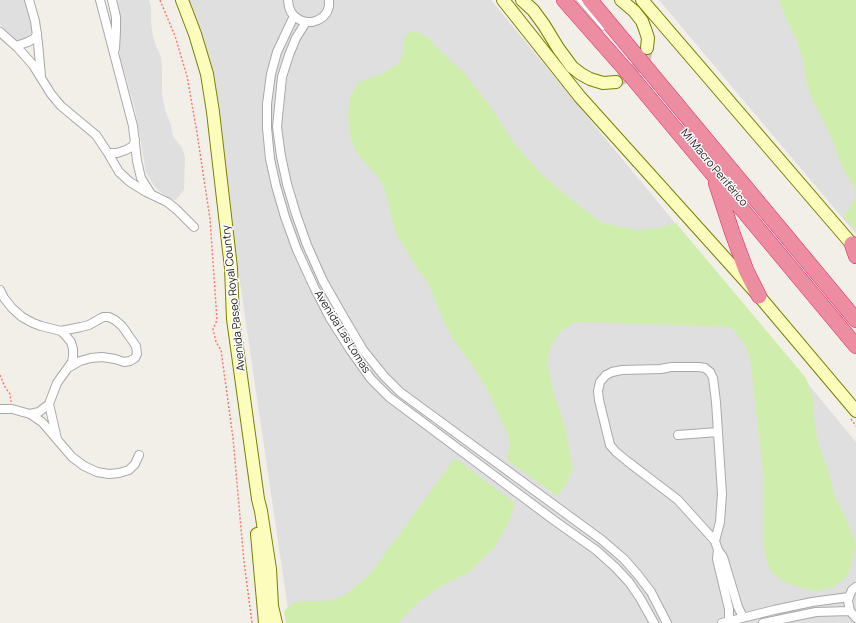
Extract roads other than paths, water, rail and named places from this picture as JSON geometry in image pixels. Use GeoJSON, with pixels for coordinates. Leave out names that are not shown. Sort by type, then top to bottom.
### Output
{"type":"FeatureCollection","features":[{"type":"Feature","properties":{"kind":"highway"},"geometry":{"type":"LineString","coordinates":[[564,0],[631,76],[856,346]]}},
{"type":"Feature","properties":{"kind":"highway"},"geometry":{"type":"LineString","coordinates":[[590,0],[856,320]]}},
{"type":"Feature","properties":{"kind":"highway"},"geometry":{"type":"LineString","coordinates":[[713,174],[746,270],[759,296]]}},
{"type":"Feature","properties":{"kind":"main road","name":"Avenida Paseo Royal Country"},"geometry":{"type":"LineString","coordinates":[[182,0],[195,34],[207,74],[213,112],[231,268],[233,319],[268,561],[272,606],[276,623]]}},
{"type":"Feature","properties":{"kind":"main road"},"geometry":{"type":"LineString","coordinates":[[503,0],[580,97],[759,296],[856,411]]}},
{"type":"Feature","properties":{"kind":"main road"},"geometry":{"type":"LineString","coordinates":[[522,0],[533,10],[572,67],[590,79],[610,83],[616,82]]}},
{"type":"Feature","properties":{"kind":"main road"},"geometry":{"type":"LineString","coordinates":[[621,0],[634,11],[642,21],[648,38],[647,48]]}},
{"type":"Feature","properties":{"kind":"main road"},"geometry":{"type":"LineString","coordinates":[[642,0],[855,250]]}},
{"type":"Feature","properties":{"kind":"main road"},"geometry":{"type":"LineString","coordinates":[[258,499],[255,514],[265,623]]}},
{"type":"Feature","properties":{"kind":"street"},"geometry":{"type":"LineString","coordinates":[[28,0],[35,21],[37,33],[41,79]]}},
{"type":"Feature","properties":{"kind":"street"},"geometry":{"type":"LineString","coordinates":[[100,0],[133,126],[137,161],[141,178],[151,195]]}},
{"type":"Feature","properties":{"kind":"street"},"geometry":{"type":"LineString","coordinates":[[112,0],[116,17],[115,56]]}},
{"type":"Feature","properties":{"kind":"street"},"geometry":{"type":"LineString","coordinates":[[288,0],[289,7],[294,16],[306,22],[312,22],[323,17],[327,12],[329,0]]}},
{"type":"Feature","properties":{"kind":"street","name":"Avenida Las Lomas"},"geometry":{"type":"LineString","coordinates":[[294,16],[277,52],[271,74],[267,104],[267,128],[270,159],[285,217],[297,250],[330,318],[371,379],[389,397],[596,550],[629,582],[654,623]]}},
{"type":"Feature","properties":{"kind":"street","name":"Avenida Las Lomas"},"geometry":{"type":"LineString","coordinates":[[306,22],[291,49],[282,77],[277,127],[280,148],[287,184],[307,245],[320,274],[363,350],[384,376],[400,392],[602,540],[624,559],[651,592],[666,623]]}},
{"type":"Feature","properties":{"kind":"street"},"geometry":{"type":"LineString","coordinates":[[0,32],[16,46],[33,65],[51,94],[61,106],[96,135],[119,172],[130,182],[151,195],[167,202],[194,227]]}},
{"type":"Feature","properties":{"kind":"street"},"geometry":{"type":"LineString","coordinates":[[16,46],[35,38],[37,33]]}},
{"type":"Feature","properties":{"kind":"street"},"geometry":{"type":"LineString","coordinates":[[108,153],[117,153],[126,150],[133,146],[135,140]]}},
{"type":"Feature","properties":{"kind":"street"},"geometry":{"type":"LineString","coordinates":[[0,290],[12,308],[22,317],[33,323],[61,331],[89,325],[103,318],[109,317],[122,326],[136,346],[137,354],[135,358],[130,361],[124,362],[102,357],[91,358],[80,361],[68,368]]}},
{"type":"Feature","properties":{"kind":"street"},"geometry":{"type":"LineString","coordinates":[[30,414],[39,412],[49,404],[57,383],[72,362],[73,349],[71,342],[61,331]]}},
{"type":"Feature","properties":{"kind":"street"},"geometry":{"type":"LineString","coordinates":[[715,541],[720,522],[722,494],[716,402],[713,378],[710,372],[705,368],[699,367],[671,367],[661,369],[622,370],[606,375],[600,382],[598,391],[610,445],[627,461],[678,500],[715,541],[718,550],[723,557],[738,607],[743,617]]}},
{"type":"Feature","properties":{"kind":"street"},"geometry":{"type":"LineString","coordinates":[[49,404],[57,439]]}},
{"type":"Feature","properties":{"kind":"street"},"geometry":{"type":"LineString","coordinates":[[0,409],[12,409],[30,414],[42,422],[72,457],[84,466],[97,472],[109,474],[129,470],[135,464],[139,455]]}},
{"type":"Feature","properties":{"kind":"street"},"geometry":{"type":"LineString","coordinates":[[678,435],[718,432]]}},
{"type":"Feature","properties":{"kind":"street"},"geometry":{"type":"LineString","coordinates":[[596,550],[602,540]]}},
{"type":"Feature","properties":{"kind":"street"},"geometry":{"type":"LineString","coordinates":[[718,550],[717,559],[729,609],[726,622],[812,602],[849,597]]}},
{"type":"Feature","properties":{"kind":"street"},"geometry":{"type":"LineString","coordinates":[[856,587],[852,590],[849,597],[850,611],[856,618]]}},
{"type":"Feature","properties":{"kind":"street"},"geometry":{"type":"LineString","coordinates":[[763,623],[816,612],[850,611]]}},
{"type":"Feature","properties":{"kind":"lane"},"geometry":{"type":"LineString","coordinates":[[573,0],[599,30]]}},
{"type":"Feature","properties":{"kind":"lane"},"geometry":{"type":"LineString","coordinates":[[579,0],[604,29]]}},
{"type":"Feature","properties":{"kind":"lane"},"geometry":{"type":"LineString","coordinates":[[630,67],[666,110]]}},
{"type":"Feature","properties":{"kind":"tunnel"},"geometry":{"type":"LineString","coordinates":[[616,82],[625,77],[641,64],[645,59],[647,48]]}}]}
